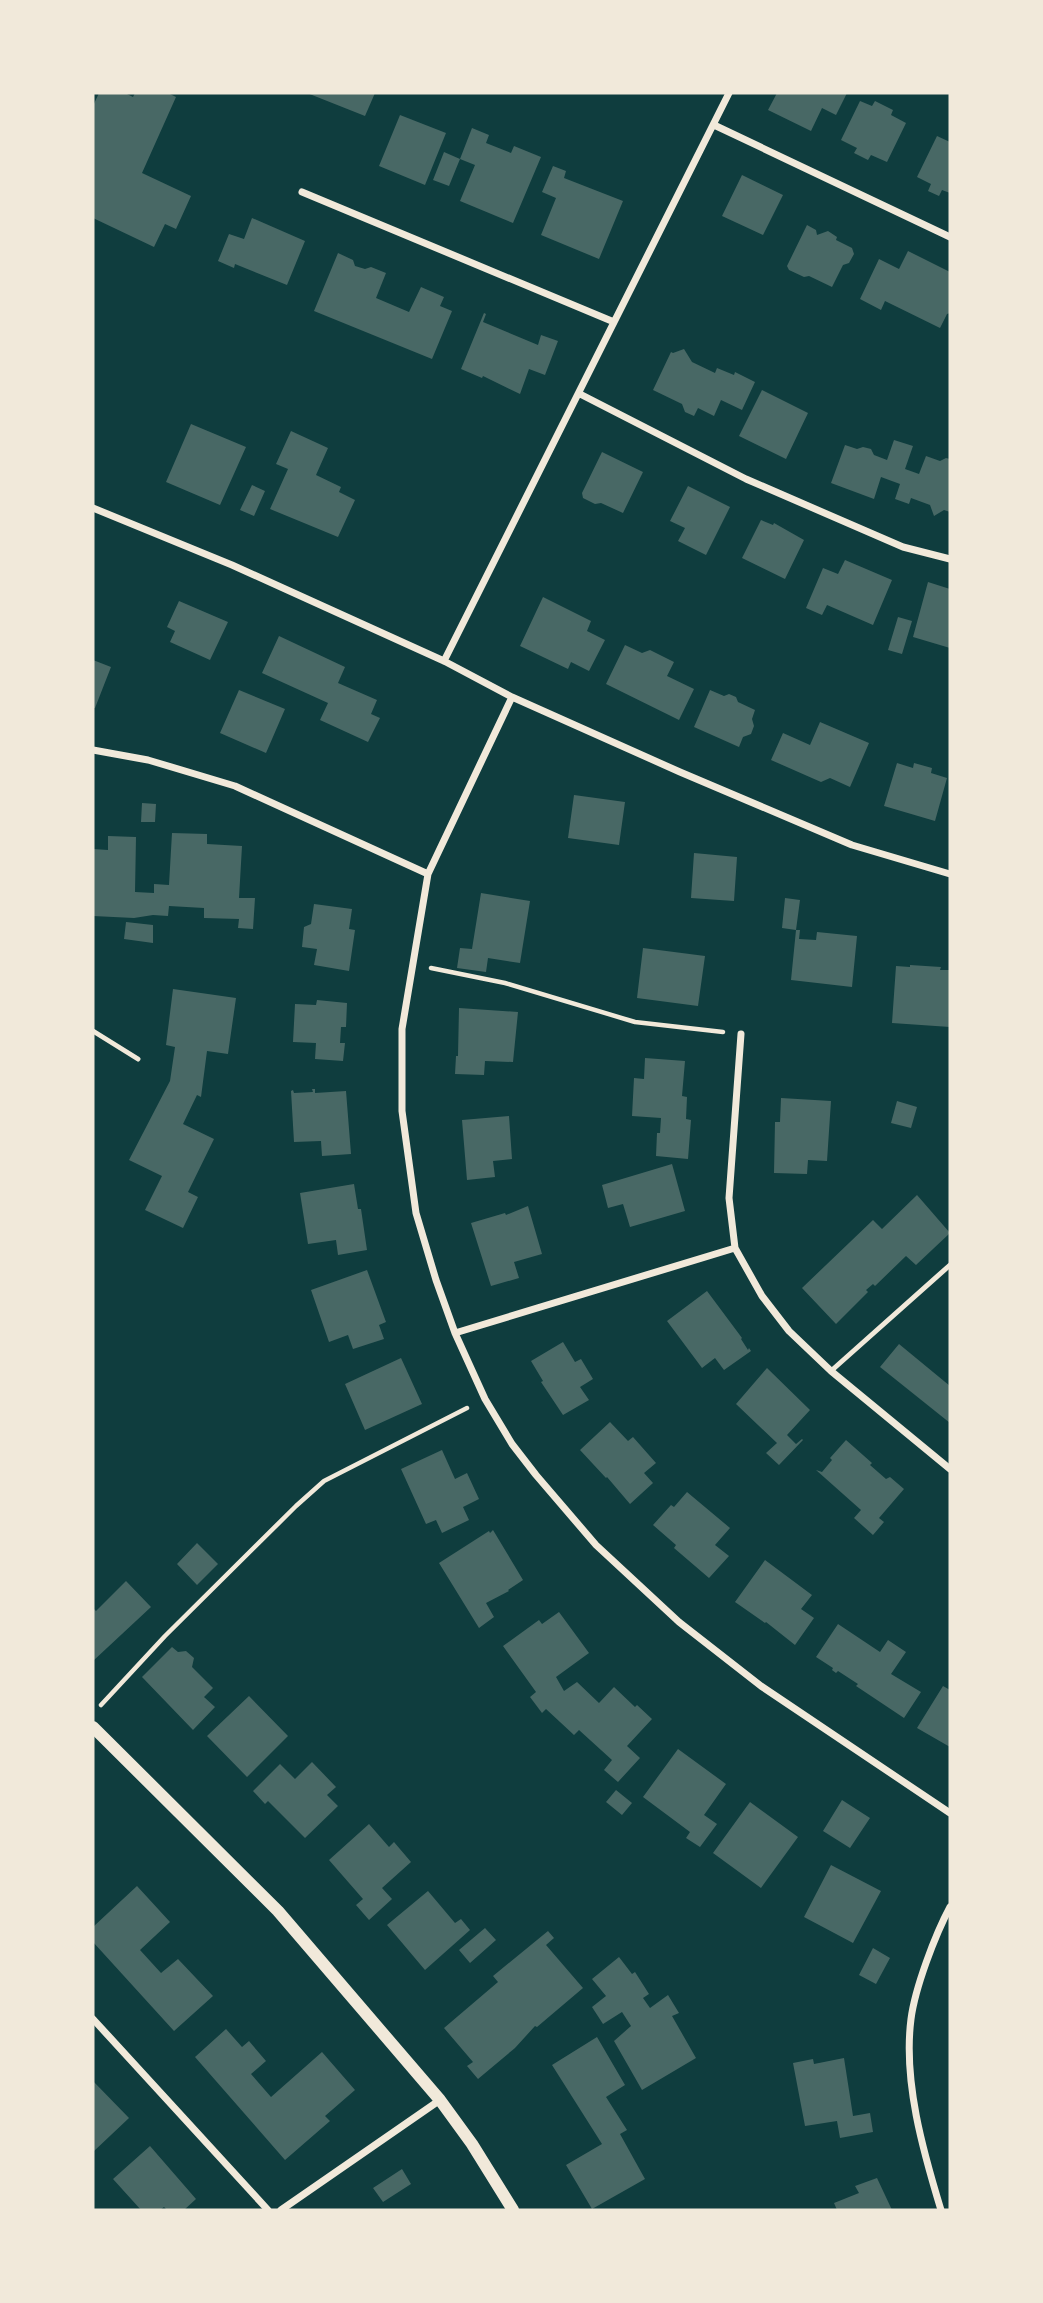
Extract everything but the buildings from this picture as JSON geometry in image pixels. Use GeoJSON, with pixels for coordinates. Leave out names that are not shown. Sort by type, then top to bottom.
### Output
{"type":"FeatureCollection","features":[{"type":"Feature","properties":{"kind":"street"},"geometry":{"type":"LineString","coordinates":[[444,661],[729,93]]}},
{"type":"Feature","properties":{"kind":"street"},"geometry":{"type":"LineString","coordinates":[[714,125],[950,237]]}},
{"type":"Feature","properties":{"kind":"street"},"geometry":{"type":"LineString","coordinates":[[302,192],[614,322]]}},
{"type":"Feature","properties":{"kind":"street"},"geometry":{"type":"LineString","coordinates":[[580,394],[746,479],[903,547],[950,559]]}},
{"type":"Feature","properties":{"kind":"street"},"geometry":{"type":"LineString","coordinates":[[93,508],[232,565],[444,661],[512,697],[680,772],[852,845],[950,874]]}},
{"type":"Feature","properties":{"kind":"street"},"geometry":{"type":"LineString","coordinates":[[512,697],[428,874],[402,1029],[402,1111],[416,1213],[455,1333],[485,1399],[512,1444],[596,1545],[679,1622],[761,1686],[950,1813]]}},
{"type":"Feature","properties":{"kind":"street"},"geometry":{"type":"LineString","coordinates":[[93,750],[148,760],[235,786],[428,874]]}},
{"type":"Feature","properties":{"kind":"street"},"geometry":{"type":"LineString","coordinates":[[741,1034],[729,1198],[735,1248],[762,1296],[789,1331],[831,1371],[950,1469]]}},
{"type":"Feature","properties":{"kind":"street"},"geometry":{"type":"LineString","coordinates":[[455,1333],[735,1248]]}},
{"type":"Feature","properties":{"kind":"street"},"geometry":{"type":"LineString","coordinates":[[93,1727],[278,1910],[440,2100],[472,2144],[513,2210]]}},
{"type":"Feature","properties":{"kind":"street"},"geometry":{"type":"LineString","coordinates":[[941,2210],[914,2106],[911,2019],[926,1964],[950,1907]]}},
{"type":"Feature","properties":{"kind":"street"},"geometry":{"type":"LineString","coordinates":[[93,2019],[268,2210]]}},
{"type":"Feature","properties":{"kind":"street"},"geometry":{"type":"LineString","coordinates":[[281,2210],[440,2100]]}},
{"type":"Feature","properties":{"kind":"lane"},"geometry":{"type":"LineString","coordinates":[[93,1031],[138,1059]]}},
{"type":"Feature","properties":{"kind":"lane"},"geometry":{"type":"LineString","coordinates":[[831,1371],[950,1265]]}},
{"type":"Feature","properties":{"kind":"path"},"geometry":{"type":"LineString","coordinates":[[414,965],[505,983],[635,1022],[741,1034]]}},
{"type":"Feature","properties":{"kind":"path"},"geometry":{"type":"LineString","coordinates":[[93,1714],[166,1636],[324,1481],[485,1399]]}}]}
